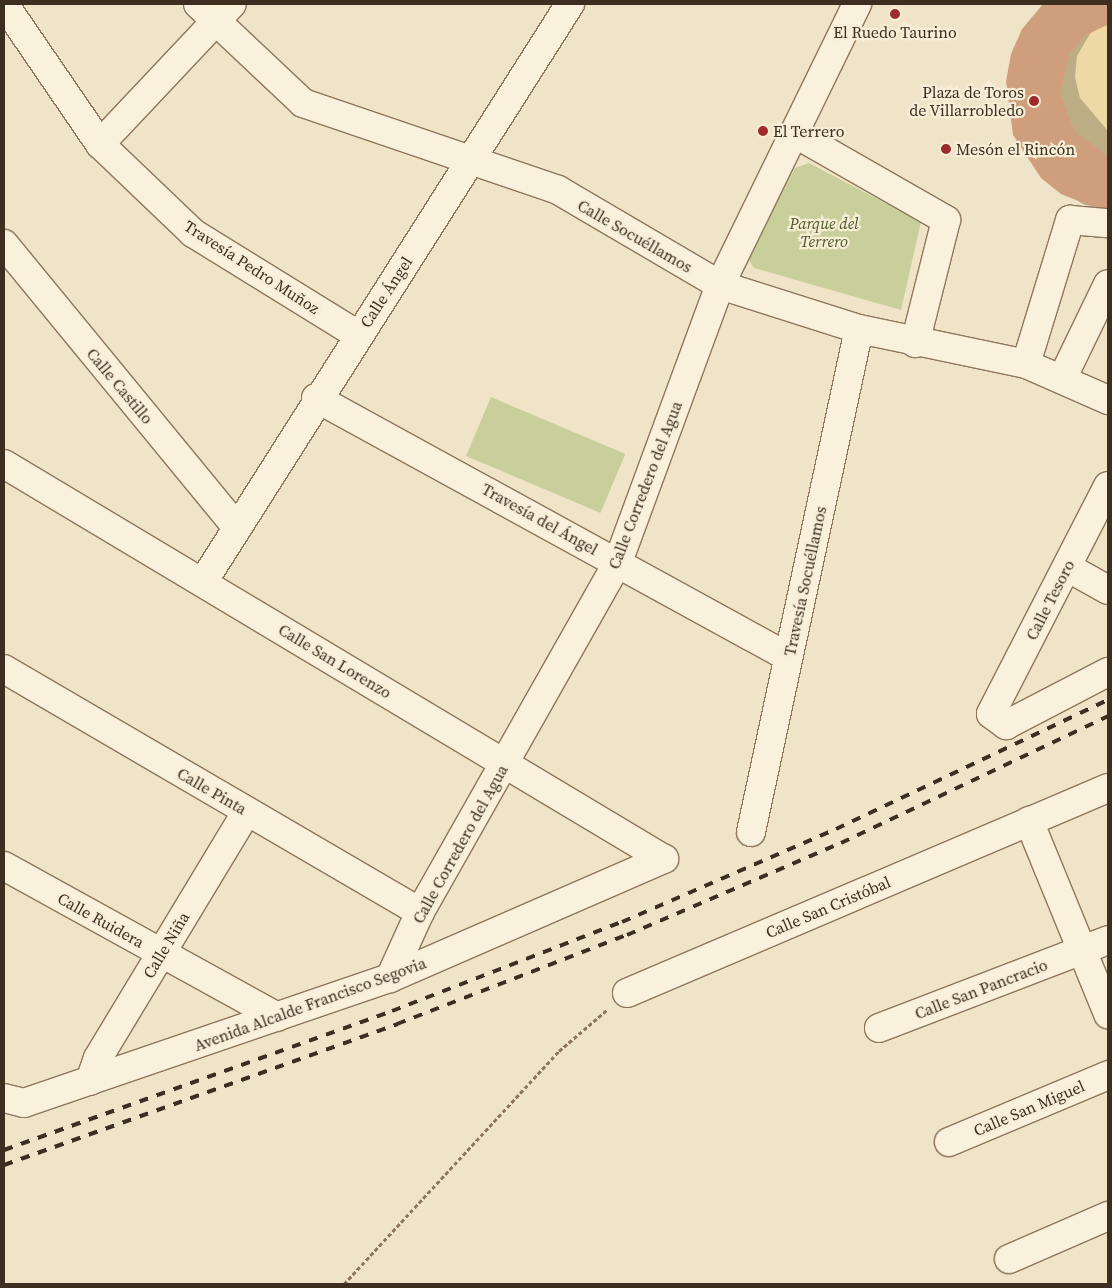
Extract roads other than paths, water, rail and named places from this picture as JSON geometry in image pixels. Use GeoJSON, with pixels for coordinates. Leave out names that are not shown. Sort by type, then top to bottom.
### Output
{"type":"FeatureCollection","features":[{"type":"Feature","properties":{"kind":"street","name":"Travesía Pedro Muñoz"},"geometry":{"type":"LineString","coordinates":[[4,4],[100,144],[193,233],[358,336]]}},
{"type":"Feature","properties":{"kind":"street","name":"Calle Ángel"},"geometry":{"type":"LineString","coordinates":[[203,582],[316,398],[472,158],[568,4]]}},
{"type":"Feature","properties":{"kind":"street","name":"Calle Corredero del Agua"},"geometry":{"type":"LineString","coordinates":[[390,978],[420,912],[618,562],[720,286],[796,134],[857,4]]}},
{"type":"Feature","properties":{"kind":"street"},"geometry":{"type":"LineString","coordinates":[[100,144],[215,10]]}},
{"type":"Feature","properties":{"kind":"street","name":"Calle Socuéllamos"},"geometry":{"type":"LineString","coordinates":[[215,10],[303,103],[472,158],[558,190],[720,286],[859,329],[915,343],[1026,364],[1063,377],[1108,400]]}},
{"type":"Feature","properties":{"kind":"street"},"geometry":{"type":"LineString","coordinates":[[796,134],[946,220],[915,343]]}},
{"type":"Feature","properties":{"kind":"street"},"geometry":{"type":"LineString","coordinates":[[1026,364],[1070,220],[1108,223]]}},
{"type":"Feature","properties":{"kind":"street","name":"Calle Castillo"},"geometry":{"type":"LineString","coordinates":[[4,244],[237,528]]}},
{"type":"Feature","properties":{"kind":"street"},"geometry":{"type":"LineString","coordinates":[[1063,377],[1108,284]]}},
{"type":"Feature","properties":{"kind":"street","name":"Travesía Socuéllamos"},"geometry":{"type":"LineString","coordinates":[[751,832],[859,329]]}},
{"type":"Feature","properties":{"kind":"street","name":"Travesía del Ángel"},"geometry":{"type":"LineString","coordinates":[[316,398],[618,562],[788,657]]}},
{"type":"Feature","properties":{"kind":"street","name":"Calle San Lorenzo"},"geometry":{"type":"LineString","coordinates":[[4,464],[506,762],[664,859]]}},
{"type":"Feature","properties":{"kind":"street","name":"Calle Tesoro"},"geometry":{"type":"LineString","coordinates":[[1108,486],[991,714],[1006,725],[1108,672]]}},
{"type":"Feature","properties":{"kind":"street"},"geometry":{"type":"LineString","coordinates":[[1066,567],[1108,590]]}},
{"type":"Feature","properties":{"kind":"street","name":"Calle Pinta"},"geometry":{"type":"LineString","coordinates":[[4,669],[420,912]]}},
{"type":"Feature","properties":{"kind":"street","name":"Calle San Cristóbal"},"geometry":{"type":"LineString","coordinates":[[627,993],[1108,788]]}},
{"type":"Feature","properties":{"kind":"street","name":"Calle Niña"},"geometry":{"type":"LineString","coordinates":[[90,1081],[98,1058],[247,811]]}},
{"type":"Feature","properties":{"kind":"street"},"geometry":{"type":"LineString","coordinates":[[1029,821],[1108,1014]]}},
{"type":"Feature","properties":{"kind":"street","name":"Avenida Alcalde Francisco Segovia"},"geometry":{"type":"LineString","coordinates":[[11,1104],[90,1081],[390,978],[664,859]]}},
{"type":"Feature","properties":{"kind":"street","name":"Calle Ruidera"},"geometry":{"type":"LineString","coordinates":[[8,877],[161,953],[277,1017]]}},
{"type":"Feature","properties":{"kind":"street","name":"Calle San Pancracio"},"geometry":{"type":"LineString","coordinates":[[879,1028],[1108,940]]}},
{"type":"Feature","properties":{"kind":"street","name":"Calle San Miguel"},"geometry":{"type":"LineString","coordinates":[[949,1142],[1108,1075]]}},
{"type":"Feature","properties":{"kind":"street"},"geometry":{"type":"LineString","coordinates":[[1009,1259],[1108,1216]]}},
{"type":"Feature","properties":{"kind":"railway"},"geometry":{"type":"LineString","coordinates":[[4,1150],[392,1011],[622,922],[836,829],[1108,700]]}},
{"type":"Feature","properties":{"kind":"railway"},"geometry":{"type":"LineString","coordinates":[[4,1165],[397,1024],[627,935],[841,843],[1108,716]]}},
{"type":"Feature","properties":{"kind":"place","name":"El Ruedo Taurino"},"geometry":{"type":"Point","coordinates":[895,14]}},
{"type":"Feature","properties":{"kind":"place","name":"Plaza de Toros de Villarrobledo"},"geometry":{"type":"Point","coordinates":[1034,101]}},
{"type":"Feature","properties":{"kind":"place","name":"El Terrero"},"geometry":{"type":"Point","coordinates":[763,131]}},
{"type":"Feature","properties":{"kind":"place","name":"Mesón el Rincón"},"geometry":{"type":"Point","coordinates":[946,149]}},
{"type":"Feature","properties":{"kind":"park label","name":"Parque del Terrero"},"geometry":{"type":"Point","coordinates":[824,232]}}]}
